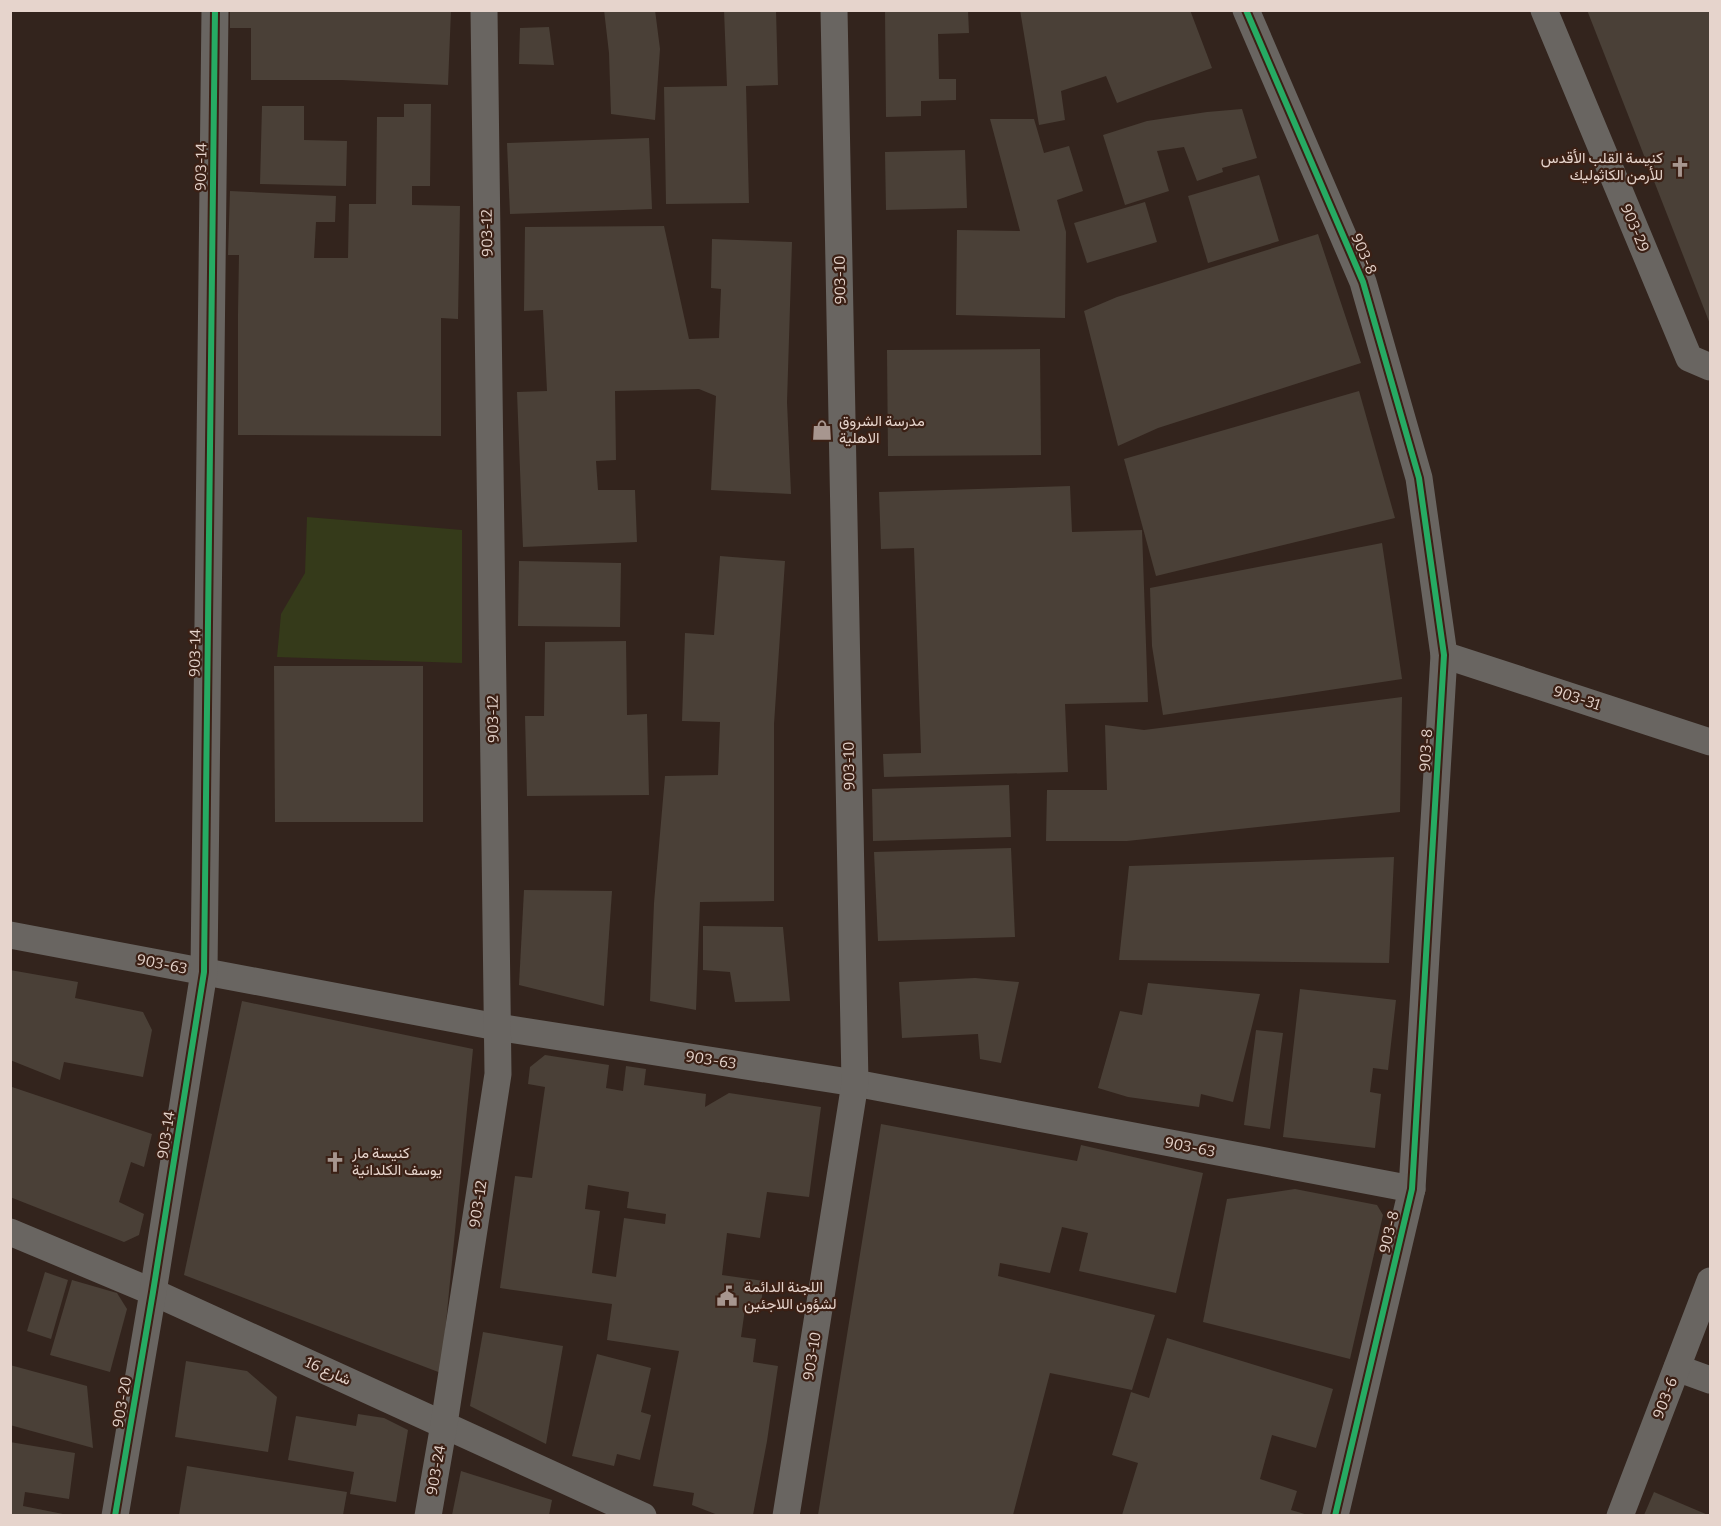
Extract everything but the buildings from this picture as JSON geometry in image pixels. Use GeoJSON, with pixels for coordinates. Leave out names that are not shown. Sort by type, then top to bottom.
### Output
{"type":"FeatureCollection","features":[{"type":"Feature","properties":{"kind":"street","name":"903-14"},"geometry":{"type":"LineString","coordinates":[[153,1292],[204,972],[215,10]]}},
{"type":"Feature","properties":{"kind":"street","name":"903-12"},"geometry":{"type":"LineString","coordinates":[[444,1424],[498,1074],[484,10]]}},
{"type":"Feature","properties":{"kind":"street","name":"903-10"},"geometry":{"type":"LineString","coordinates":[[786,1515],[855,1083],[834,10]]}},
{"type":"Feature","properties":{"kind":"street","name":"903-8"},"geometry":{"type":"LineString","coordinates":[[1246,10],[1363,282],[1419,478],[1444,655],[1412,1190],[1335,1515]]}},
{"type":"Feature","properties":{"kind":"street","name":"903-29"},"geometry":{"type":"LineString","coordinates":[[1544,10],[1689,358],[1710,367]]}},
{"type":"Feature","properties":{"kind":"street","name":"903-31"},"geometry":{"type":"LineString","coordinates":[[1444,655],[1710,742]]}},
{"type":"Feature","properties":{"kind":"street","name":"903-63"},"geometry":{"type":"LineString","coordinates":[[10,935],[497,1027],[855,1083],[1412,1190]]}},
{"type":"Feature","properties":{"kind":"street","name":"شارع 16"},"geometry":{"type":"LineString","coordinates":[[10,1232],[153,1292],[643,1515]]}},
{"type":"Feature","properties":{"kind":"street","name":"903-6"},"geometry":{"type":"LineString","coordinates":[[1620,1515],[1710,1281]]}},
{"type":"Feature","properties":{"kind":"street","name":"903-20"},"geometry":{"type":"LineString","coordinates":[[115,1515],[153,1292]]}},
{"type":"Feature","properties":{"kind":"street"},"geometry":{"type":"LineString","coordinates":[[1677,1368],[1710,1380]]}},
{"type":"Feature","properties":{"kind":"street","name":"903-24"},"geometry":{"type":"LineString","coordinates":[[428,1515],[444,1424]]}},
{"type":"Feature","properties":{"kind":"green space"},"geometry":{"type":"Polygon","coordinates":[[[307,517],[462,530],[462,663],[277,657],[281,614],[305,573],[307,517]]]}},
{"type":"Feature","properties":{"kind":"cycle path"},"geometry":{"type":"LineString","coordinates":[[115,1516],[204,972],[215,10]]}},
{"type":"Feature","properties":{"kind":"cycle path"},"geometry":{"type":"LineString","coordinates":[[1246,10],[1363,282],[1419,478],[1444,655],[1412,1189],[1335,1516]]}},
{"type":"Feature","properties":{"kind":"place","name":"كنيسة القلب الأقدس للأرمن الكاثوليك"},"geometry":{"type":"Point","coordinates":[1680,167]}},
{"type":"Feature","properties":{"kind":"place","name":"مدرسة الشروق الاهلية"},"geometry":{"type":"Point","coordinates":[822,430]}},
{"type":"Feature","properties":{"kind":"place","name":"كنيسة مار يوسف الكلدانية"},"geometry":{"type":"Point","coordinates":[335,1162]}},
{"type":"Feature","properties":{"kind":"place","name":"اللجنة الدائمة لشؤون اللاجئين"},"geometry":{"type":"Point","coordinates":[727,1296]}}]}
